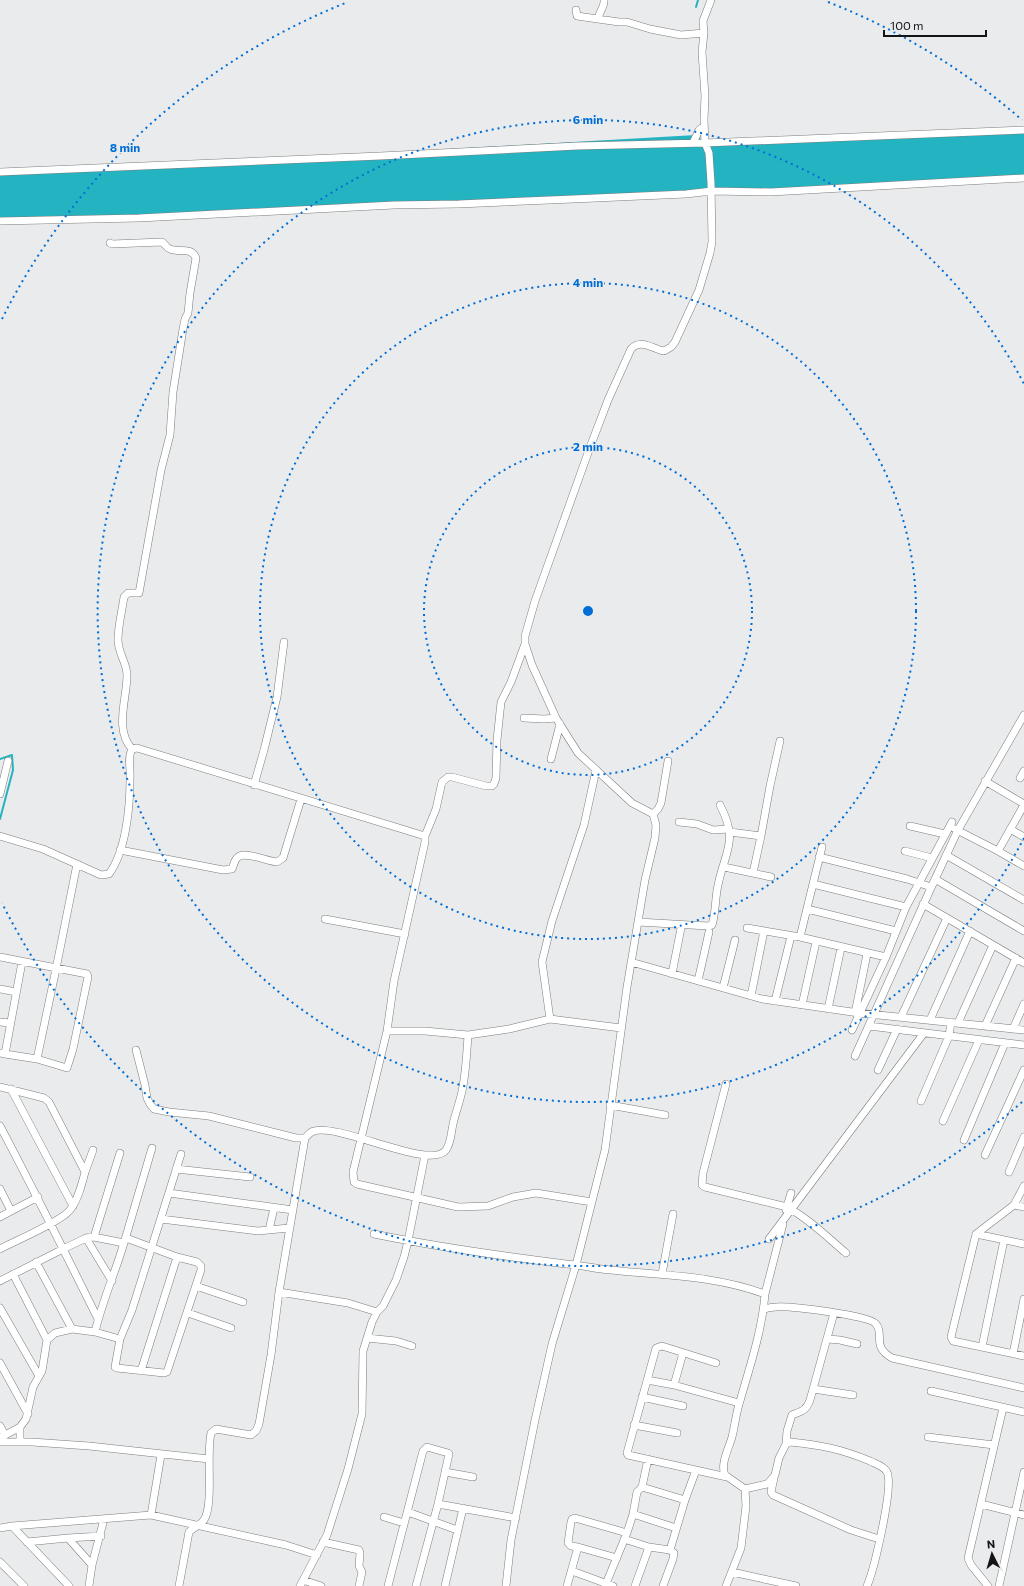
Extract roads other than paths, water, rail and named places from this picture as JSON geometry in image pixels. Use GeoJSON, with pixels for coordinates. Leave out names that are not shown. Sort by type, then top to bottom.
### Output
{"type":"FeatureCollection","features":[{"type":"Feature","properties":{"kind":"street"},"geometry":{"type":"LineString","coordinates":[[598,19],[599,12],[604,4],[604,0]]}},
{"type":"Feature","properties":{"kind":"street"},"geometry":{"type":"LineString","coordinates":[[654,814],[632,803],[578,753],[558,721],[532,665],[525,644],[525,636],[535,601],[588,450],[631,349],[636,344],[641,343],[664,351],[671,347],[675,342],[699,290],[712,242],[712,191],[709,154],[704,126],[705,96],[702,52],[704,33],[703,21],[711,0]]}},
{"type":"Feature","properties":{"kind":"street"},"geometry":{"type":"LineString","coordinates":[[576,10],[578,16],[627,22],[650,29],[681,35],[704,33]]}},
{"type":"Feature","properties":{"kind":"street"},"geometry":{"type":"LineString","coordinates":[[693,143],[696,135],[704,126]]}},
{"type":"Feature","properties":{"kind":"street"},"geometry":{"type":"LineString","coordinates":[[0,172],[534,148],[706,143],[1024,130]]}},
{"type":"Feature","properties":{"kind":"street"},"geometry":{"type":"LineString","coordinates":[[0,221],[139,218],[394,205],[459,204],[686,194],[712,191],[797,191],[1024,178]]}},
{"type":"Feature","properties":{"kind":"street"},"geometry":{"type":"LineString","coordinates":[[110,243],[162,242],[170,249],[190,251],[194,253],[196,258],[188,314],[185,319],[183,329],[173,392],[170,435],[161,470],[139,593],[128,593],[124,597],[118,640],[127,676],[123,720],[124,734],[132,749]]}},
{"type":"Feature","properties":{"kind":"street"},"geometry":{"type":"LineString","coordinates":[[254,785],[264,750],[276,697],[284,642]]}},
{"type":"Feature","properties":{"kind":"street"},"geometry":{"type":"LineString","coordinates":[[525,644],[511,682],[501,702],[497,740],[496,778],[494,784],[492,786],[486,786],[452,777],[445,779],[442,782],[436,809],[425,836],[426,842],[394,981],[387,1031],[353,1172],[354,1182],[357,1184],[458,1207],[488,1206],[513,1197],[536,1193],[592,1202]]}},
{"type":"Feature","properties":{"kind":"street"},"geometry":{"type":"LineString","coordinates":[[855,1056],[958,830],[1024,715]]}},
{"type":"Feature","properties":{"kind":"street"},"geometry":{"type":"LineString","coordinates":[[524,718],[558,721]]}},
{"type":"Feature","properties":{"kind":"street"},"geometry":{"type":"LineString","coordinates":[[551,759],[558,721]]}},
{"type":"Feature","properties":{"kind":"street"},"geometry":{"type":"LineString","coordinates":[[753,873],[780,741]]}},
{"type":"Feature","properties":{"kind":"street"},"geometry":{"type":"LineString","coordinates":[[132,749],[137,748],[425,836]]}},
{"type":"Feature","properties":{"kind":"street"},"geometry":{"type":"LineString","coordinates":[[0,836],[43,849],[101,875],[109,874],[120,850],[128,818],[130,795],[129,758],[132,749]]}},
{"type":"Feature","properties":{"kind":"street"},"geometry":{"type":"LineString","coordinates":[[0,794],[8,761]]}},
{"type":"Feature","properties":{"kind":"street"},"geometry":{"type":"LineString","coordinates":[[506,1586],[511,1540],[552,1344],[576,1265],[605,1150],[610,1105],[631,962],[645,880],[655,838],[656,825],[654,814],[661,803],[668,761]]}},
{"type":"Feature","properties":{"kind":"street"},"geometry":{"type":"LineString","coordinates":[[550,1019],[542,962],[552,921],[584,825],[596,770]]}},
{"type":"Feature","properties":{"kind":"street"},"geometry":{"type":"LineString","coordinates":[[985,782],[1024,804],[998,851]]}},
{"type":"Feature","properties":{"kind":"street"},"geometry":{"type":"LineString","coordinates":[[120,850],[223,870],[232,869],[235,860],[240,856],[248,856],[277,862],[282,858],[301,798]]}},
{"type":"Feature","properties":{"kind":"street"},"geometry":{"type":"LineString","coordinates":[[638,922],[712,925],[714,919],[717,886],[729,849],[729,830],[727,819],[720,805]]}},
{"type":"Feature","properties":{"kind":"street"},"geometry":{"type":"LineString","coordinates":[[679,822],[698,824],[713,830],[729,830],[761,836]]}},
{"type":"Feature","properties":{"kind":"street"},"geometry":{"type":"LineString","coordinates":[[857,1013],[886,957],[906,907],[951,824],[958,830],[1024,866]]}},
{"type":"Feature","properties":{"kind":"street"},"geometry":{"type":"LineString","coordinates":[[910,826],[945,834]]}},
{"type":"Feature","properties":{"kind":"street"},"geometry":{"type":"LineString","coordinates":[[1010,829],[1024,837]]}},
{"type":"Feature","properties":{"kind":"street"},"geometry":{"type":"LineString","coordinates":[[800,938],[822,847]]}},
{"type":"Feature","properties":{"kind":"street"},"geometry":{"type":"LineString","coordinates":[[905,851],[932,858]]}},
{"type":"Feature","properties":{"kind":"street"},"geometry":{"type":"LineString","coordinates":[[946,855],[1024,900]]}},
{"type":"Feature","properties":{"kind":"street"},"geometry":{"type":"LineString","coordinates":[[819,857],[931,887]]}},
{"type":"Feature","properties":{"kind":"street"},"geometry":{"type":"LineString","coordinates":[[36,1060],[56,969],[76,864]]}},
{"type":"Feature","properties":{"kind":"street"},"geometry":{"type":"LineString","coordinates":[[724,866],[771,877]]}},
{"type":"Feature","properties":{"kind":"street"},"geometry":{"type":"LineString","coordinates":[[935,879],[1024,931]]}},
{"type":"Feature","properties":{"kind":"street"},"geometry":{"type":"LineString","coordinates":[[813,884],[906,907]]}},
{"type":"Feature","properties":{"kind":"street"},"geometry":{"type":"LineString","coordinates":[[923,904],[1024,962]]}},
{"type":"Feature","properties":{"kind":"street"},"geometry":{"type":"LineString","coordinates":[[807,909],[896,931]]}},
{"type":"Feature","properties":{"kind":"street"},"geometry":{"type":"LineString","coordinates":[[325,918],[406,934]]}},
{"type":"Feature","properties":{"kind":"street"},"geometry":{"type":"LineString","coordinates":[[901,1017],[947,918]]}},
{"type":"Feature","properties":{"kind":"street"},"geometry":{"type":"LineString","coordinates":[[672,974],[681,928]]}},
{"type":"Feature","properties":{"kind":"street"},"geometry":{"type":"LineString","coordinates":[[747,928],[886,957]]}},
{"type":"Feature","properties":{"kind":"street"},"geometry":{"type":"LineString","coordinates":[[751,996],[764,931]]}},
{"type":"Feature","properties":{"kind":"street"},"geometry":{"type":"LineString","coordinates":[[930,1020],[970,931]]}},
{"type":"Feature","properties":{"kind":"street"},"geometry":{"type":"LineString","coordinates":[[698,981],[709,932]]}},
{"type":"Feature","properties":{"kind":"street"},"geometry":{"type":"LineString","coordinates":[[776,1001],[791,936]]}},
{"type":"Feature","properties":{"kind":"street"},"geometry":{"type":"LineString","coordinates":[[724,988],[735,940]]}},
{"type":"Feature","properties":{"kind":"street"},"geometry":{"type":"LineString","coordinates":[[802,1005],[816,942]]}},
{"type":"Feature","properties":{"kind":"street"},"geometry":{"type":"LineString","coordinates":[[921,1101],[954,1023],[993,944]]}},
{"type":"Feature","properties":{"kind":"street"},"geometry":{"type":"LineString","coordinates":[[828,1009],[841,948]]}},
{"type":"Feature","properties":{"kind":"street"},"geometry":{"type":"LineString","coordinates":[[852,1030],[857,1013],[867,954]]}},
{"type":"Feature","properties":{"kind":"street"},"geometry":{"type":"LineString","coordinates":[[0,957],[56,969],[81,972],[88,975],[73,1049],[67,1068],[2,1053],[10,1023],[22,962]]}},
{"type":"Feature","properties":{"kind":"street"},"geometry":{"type":"LineString","coordinates":[[985,1026],[1016,958]]}},
{"type":"Feature","properties":{"kind":"street"},"geometry":{"type":"LineString","coordinates":[[631,962],[751,996],[776,1001],[857,1013],[1024,1030]]}},
{"type":"Feature","properties":{"kind":"street"},"geometry":{"type":"LineString","coordinates":[[0,989],[16,992]]}},
{"type":"Feature","properties":{"kind":"street"},"geometry":{"type":"LineString","coordinates":[[1013,1029],[1024,1004]]}},
{"type":"Feature","properties":{"kind":"street"},"geometry":{"type":"LineString","coordinates":[[387,1031],[425,1031],[468,1035],[509,1029],[550,1019],[621,1028]]}},
{"type":"Feature","properties":{"kind":"street"},"geometry":{"type":"LineString","coordinates":[[0,1022],[10,1023]]}},
{"type":"Feature","properties":{"kind":"street"},"geometry":{"type":"LineString","coordinates":[[869,1026],[1024,1045]]}},
{"type":"Feature","properties":{"kind":"street"},"geometry":{"type":"LineString","coordinates":[[878,1070],[897,1029]]}},
{"type":"Feature","properties":{"kind":"street"},"geometry":{"type":"LineString","coordinates":[[769,1239],[924,1032]]}},
{"type":"Feature","properties":{"kind":"street"},"geometry":{"type":"LineString","coordinates":[[178,1586],[190,1532],[203,1521],[208,1509],[210,1433],[216,1429],[251,1435],[256,1431],[266,1383],[289,1228],[305,1138],[309,1133],[314,1131],[325,1130],[425,1155],[443,1153],[447,1149],[463,1086],[468,1035]]}},
{"type":"Feature","properties":{"kind":"street"},"geometry":{"type":"LineString","coordinates":[[943,1121],[979,1040]]}},
{"type":"Feature","properties":{"kind":"street"},"geometry":{"type":"LineString","coordinates":[[964,1140],[1005,1043]]}},
{"type":"Feature","properties":{"kind":"street"},"geometry":{"type":"LineString","coordinates":[[136,1050],[141,1066],[147,1098],[154,1109],[209,1116],[282,1135],[305,1138]]}},
{"type":"Feature","properties":{"kind":"street"},"geometry":{"type":"LineString","coordinates":[[985,1155],[1024,1070]]}},
{"type":"Feature","properties":{"kind":"street"},"geometry":{"type":"LineString","coordinates":[[726,1084],[703,1173],[702,1185],[787,1207],[796,1212],[846,1253]]}},
{"type":"Feature","properties":{"kind":"street"},"geometry":{"type":"LineString","coordinates":[[0,1087],[44,1098],[49,1102],[85,1172]]}},
{"type":"Feature","properties":{"kind":"street"},"geometry":{"type":"LineString","coordinates":[[11,1089],[73,1206]]}},
{"type":"Feature","properties":{"kind":"street"},"geometry":{"type":"LineString","coordinates":[[610,1105],[665,1115]]}},
{"type":"Feature","properties":{"kind":"street"},"geometry":{"type":"LineString","coordinates":[[0,1126],[38,1197],[49,1224],[98,1319]]}},
{"type":"Feature","properties":{"kind":"street"},"geometry":{"type":"LineString","coordinates":[[1009,1172],[1024,1137]]}},
{"type":"Feature","properties":{"kind":"street"},"geometry":{"type":"LineString","coordinates":[[95,1332],[98,1319],[125,1241],[152,1148]]}},
{"type":"Feature","properties":{"kind":"street"},"geometry":{"type":"LineString","coordinates":[[0,1249],[49,1224],[69,1211],[73,1206],[93,1150]]}},
{"type":"Feature","properties":{"kind":"street"},"geometry":{"type":"LineString","coordinates":[[94,1237],[120,1153]]}},
{"type":"Feature","properties":{"kind":"street"},"geometry":{"type":"LineString","coordinates":[[0,1281],[62,1249],[86,1238],[94,1237],[125,1241],[152,1247],[178,1257],[197,1262],[201,1266],[196,1286],[167,1372],[141,1371],[115,1367],[120,1339],[127,1323],[152,1247],[180,1154]]}},
{"type":"Feature","properties":{"kind":"street"},"geometry":{"type":"LineString","coordinates":[[321,1586],[302,1583],[323,1542],[348,1469],[362,1414],[363,1357],[367,1338],[377,1312],[384,1306],[396,1280],[408,1241],[425,1155]]}},
{"type":"Feature","properties":{"kind":"street"},"geometry":{"type":"LineString","coordinates":[[176,1169],[250,1177]]}},
{"type":"Feature","properties":{"kind":"street"},"geometry":{"type":"LineString","coordinates":[[1024,1186],[1014,1204],[976,1234],[951,1337],[953,1341],[1024,1356]]}},
{"type":"Feature","properties":{"kind":"street"},"geometry":{"type":"LineString","coordinates":[[0,1189],[11,1211]]}},
{"type":"Feature","properties":{"kind":"street"},"geometry":{"type":"LineString","coordinates":[[169,1193],[293,1210]]}},
{"type":"Feature","properties":{"kind":"street"},"geometry":{"type":"LineString","coordinates":[[727,1477],[724,1472],[724,1464],[739,1403],[754,1354],[764,1309],[765,1294],[791,1193]]}},
{"type":"Feature","properties":{"kind":"street"},"geometry":{"type":"LineString","coordinates":[[0,1217],[38,1197]]}},
{"type":"Feature","properties":{"kind":"street"},"geometry":{"type":"LineString","coordinates":[[1014,1204],[1024,1207]]}},
{"type":"Feature","properties":{"kind":"street"},"geometry":{"type":"LineString","coordinates":[[269,1230],[274,1208]]}},
{"type":"Feature","properties":{"kind":"street"},"geometry":{"type":"LineString","coordinates":[[662,1274],[673,1214]]}},
{"type":"Feature","properties":{"kind":"street"},"geometry":{"type":"LineString","coordinates":[[161,1219],[258,1231],[289,1228]]}},
{"type":"Feature","properties":{"kind":"street"},"geometry":{"type":"LineString","coordinates":[[374,1234],[408,1241],[610,1270],[662,1274],[727,1282],[765,1294]]}},
{"type":"Feature","properties":{"kind":"street"},"geometry":{"type":"LineString","coordinates":[[976,1234],[1024,1244]]}},
{"type":"Feature","properties":{"kind":"street"},"geometry":{"type":"LineString","coordinates":[[86,1238],[112,1281]]}},
{"type":"Feature","properties":{"kind":"street"},"geometry":{"type":"LineString","coordinates":[[982,1347],[1004,1240]]}},
{"type":"Feature","properties":{"kind":"street"},"geometry":{"type":"LineString","coordinates":[[141,1371],[178,1257]]}},
{"type":"Feature","properties":{"kind":"street"},"geometry":{"type":"LineString","coordinates":[[36,1262],[72,1329]]}},
{"type":"Feature","properties":{"kind":"street"},"geometry":{"type":"LineString","coordinates":[[0,1426],[2,1437],[20,1427],[26,1419],[33,1387],[43,1367],[47,1340],[13,1274]]}},
{"type":"Feature","properties":{"kind":"street"},"geometry":{"type":"LineString","coordinates":[[196,1286],[243,1302]]}},
{"type":"Feature","properties":{"kind":"street"},"geometry":{"type":"LineString","coordinates":[[279,1292],[348,1303],[377,1312]]}},
{"type":"Feature","properties":{"kind":"street"},"geometry":{"type":"LineString","coordinates":[[1013,1354],[1024,1299]]}},
{"type":"Feature","properties":{"kind":"street"},"geometry":{"type":"LineString","coordinates":[[764,1309],[776,1307],[817,1310],[846,1314],[875,1322],[883,1352],[892,1358],[1024,1388]]}},
{"type":"Feature","properties":{"kind":"street"},"geometry":{"type":"LineString","coordinates":[[0,1308],[39,1376]]}},
{"type":"Feature","properties":{"kind":"street"},"geometry":{"type":"LineString","coordinates":[[188,1313],[232,1328]]}},
{"type":"Feature","properties":{"kind":"street"},"geometry":{"type":"LineString","coordinates":[[834,1313],[828,1339],[806,1409],[792,1415],[787,1431],[786,1444],[779,1458],[771,1492],[773,1496],[851,1530],[879,1539]]}},
{"type":"Feature","properties":{"kind":"street"},"geometry":{"type":"LineString","coordinates":[[47,1340],[55,1333],[72,1329],[95,1332],[120,1339]]}},
{"type":"Feature","properties":{"kind":"street"},"geometry":{"type":"LineString","coordinates":[[367,1338],[396,1341],[412,1346]]}},
{"type":"Feature","properties":{"kind":"street"},"geometry":{"type":"LineString","coordinates":[[828,1339],[857,1344]]}},
{"type":"Feature","properties":{"kind":"street"},"geometry":{"type":"LineString","coordinates":[[716,1363],[662,1346],[656,1348],[634,1425],[627,1453],[628,1455],[727,1477],[745,1489],[767,1484],[775,1475]]}},
{"type":"Feature","properties":{"kind":"street"},"geometry":{"type":"LineString","coordinates":[[674,1385],[683,1353]]}},
{"type":"Feature","properties":{"kind":"street"},"geometry":{"type":"LineString","coordinates":[[0,1363],[28,1414]]}},
{"type":"Feature","properties":{"kind":"street"},"geometry":{"type":"LineString","coordinates":[[647,1380],[674,1385],[739,1403]]}},
{"type":"Feature","properties":{"kind":"street"},"geometry":{"type":"LineString","coordinates":[[813,1389],[829,1390],[853,1395]]}},
{"type":"Feature","properties":{"kind":"street"},"geometry":{"type":"LineString","coordinates":[[931,1391],[1024,1412]]}},
{"type":"Feature","properties":{"kind":"street"},"geometry":{"type":"LineString","coordinates":[[642,1397],[683,1406]]}},
{"type":"Feature","properties":{"kind":"street"},"geometry":{"type":"LineString","coordinates":[[988,1586],[971,1565],[968,1558],[1003,1408]]}},
{"type":"Feature","properties":{"kind":"street"},"geometry":{"type":"LineString","coordinates":[[634,1425],[677,1433]]}},
{"type":"Feature","properties":{"kind":"street"},"geometry":{"type":"LineString","coordinates":[[20,1427],[20,1442]]}},
{"type":"Feature","properties":{"kind":"street"},"geometry":{"type":"LineString","coordinates":[[928,1437],[994,1445]]}},
{"type":"Feature","properties":{"kind":"street"},"geometry":{"type":"LineString","coordinates":[[0,1442],[89,1446],[209,1459]]}},
{"type":"Feature","properties":{"kind":"street"},"geometry":{"type":"LineString","coordinates":[[786,1444],[790,1442],[838,1448],[875,1464],[887,1472],[889,1488],[879,1539],[867,1586]]}},
{"type":"Feature","properties":{"kind":"street"},"geometry":{"type":"LineString","coordinates":[[388,1586],[425,1448],[449,1454],[438,1504],[416,1586]]}},
{"type":"Feature","properties":{"kind":"street"},"geometry":{"type":"LineString","coordinates":[[151,1516],[161,1455]]}},
{"type":"Feature","properties":{"kind":"street"},"geometry":{"type":"LineString","coordinates":[[606,1584],[626,1536],[633,1514],[637,1492],[642,1487],[648,1460]]}},
{"type":"Feature","properties":{"kind":"street"},"geometry":{"type":"LineString","coordinates":[[670,1550],[684,1500],[696,1470]]}},
{"type":"Feature","properties":{"kind":"street"},"geometry":{"type":"LineString","coordinates":[[445,1472],[472,1477]]}},
{"type":"Feature","properties":{"kind":"street"},"geometry":{"type":"LineString","coordinates":[[999,1586],[1024,1472]]}},
{"type":"Feature","properties":{"kind":"street"},"geometry":{"type":"LineString","coordinates":[[642,1487],[684,1500]]}},
{"type":"Feature","properties":{"kind":"street"},"geometry":{"type":"LineString","coordinates":[[726,1586],[741,1548],[746,1506],[745,1489]]}},
{"type":"Feature","properties":{"kind":"street"},"geometry":{"type":"LineString","coordinates":[[438,1504],[516,1518]]}},
{"type":"Feature","properties":{"kind":"street"},"geometry":{"type":"LineString","coordinates":[[981,1504],[1024,1514]]}},
{"type":"Feature","properties":{"kind":"street"},"geometry":{"type":"LineString","coordinates":[[445,1586],[462,1508]]}},
{"type":"Feature","properties":{"kind":"street"},"geometry":{"type":"LineString","coordinates":[[408,1512],[457,1530]]}},
{"type":"Feature","properties":{"kind":"street"},"geometry":{"type":"LineString","coordinates":[[633,1514],[676,1528]]}},
{"type":"Feature","properties":{"kind":"street"},"geometry":{"type":"LineString","coordinates":[[0,1528],[151,1516],[199,1525],[286,1545],[317,1555]]}},
{"type":"Feature","properties":{"kind":"street"},"geometry":{"type":"LineString","coordinates":[[384,1517],[404,1522]]}},
{"type":"Feature","properties":{"kind":"street"},"geometry":{"type":"LineString","coordinates":[[89,1586],[92,1565],[101,1536],[104,1519]]}},
{"type":"Feature","properties":{"kind":"street"},"geometry":{"type":"LineString","coordinates":[[617,1558],[571,1546],[568,1543],[572,1519],[626,1536],[649,1547],[670,1550],[674,1553],[673,1559],[663,1586]]}},
{"type":"Feature","properties":{"kind":"street"},"geometry":{"type":"LineString","coordinates":[[12,1526],[69,1586]]}},
{"type":"Feature","properties":{"kind":"street"},"geometry":{"type":"LineString","coordinates":[[27,1542],[101,1536]]}},
{"type":"Feature","properties":{"kind":"street"},"geometry":{"type":"LineString","coordinates":[[68,1538],[92,1565]]}},
{"type":"Feature","properties":{"kind":"street"},"geometry":{"type":"LineString","coordinates":[[323,1542],[359,1550],[359,1566],[362,1572],[359,1586]]}},
{"type":"Feature","properties":{"kind":"street"},"geometry":{"type":"LineString","coordinates":[[567,1586],[578,1547]]}},
{"type":"Feature","properties":{"kind":"street"},"geometry":{"type":"LineString","coordinates":[[635,1586],[649,1547]]}},
{"type":"Feature","properties":{"kind":"street"},"geometry":{"type":"LineString","coordinates":[[0,1562],[24,1586]]}},
{"type":"Feature","properties":{"kind":"street"},"geometry":{"type":"LineString","coordinates":[[572,1571],[593,1583],[613,1586]]}},
{"type":"Feature","properties":{"kind":"street"},"geometry":{"type":"LineString","coordinates":[[732,1572],[796,1586]]}},
{"type":"Feature","properties":{"kind":"water"},"geometry":{"type":"Polygon","coordinates":[[[1024,129],[1024,179],[0,222],[0,173],[97,169],[696,135],[706,143],[1024,129]]]}},
{"type":"Feature","properties":{"kind":"waterway"},"geometry":{"type":"LineString","coordinates":[[696,7],[698,0]]}},
{"type":"Feature","properties":{"kind":"waterway"},"geometry":{"type":"LineString","coordinates":[[0,759],[12,755],[13,770],[0,819]]}}]}
